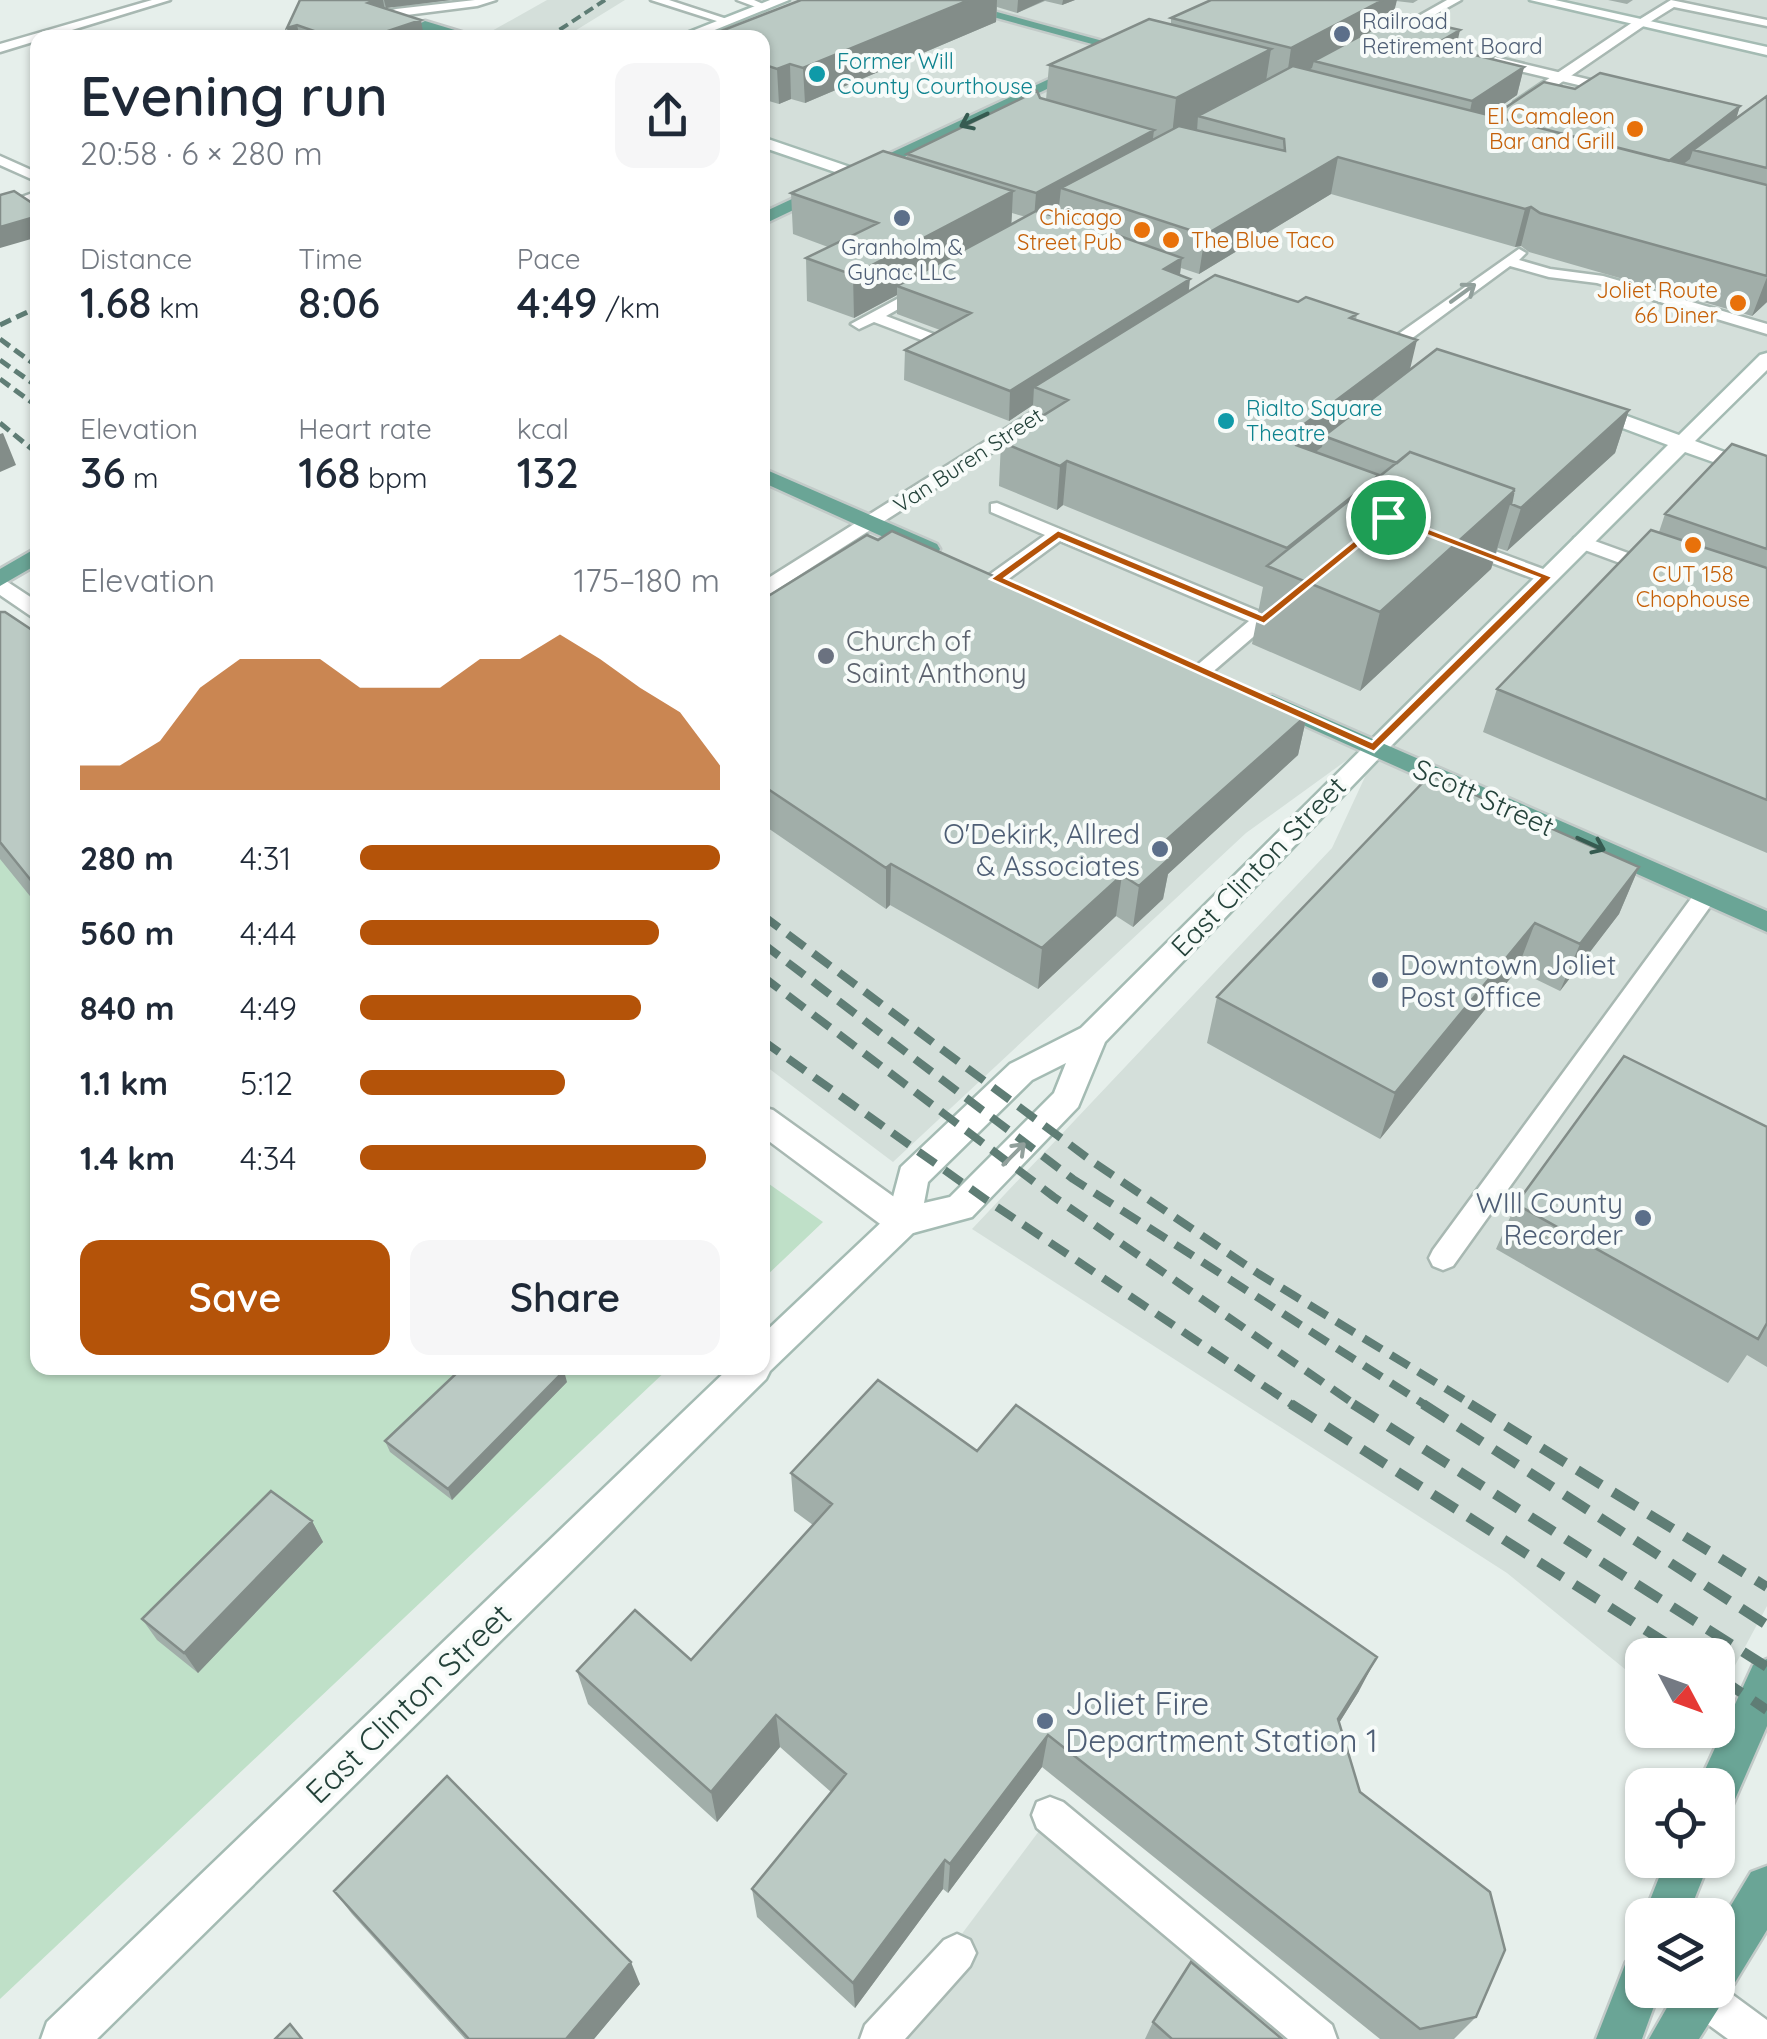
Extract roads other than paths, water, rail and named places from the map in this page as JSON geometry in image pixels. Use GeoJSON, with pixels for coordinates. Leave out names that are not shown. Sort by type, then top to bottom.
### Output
{"type":"FeatureCollection","features":[{"type":"Feature","properties":{"kind":"main road"},"geometry":{"type":"LineString","coordinates":[[339,0],[421,30]]}},
{"type":"Feature","properties":{"kind":"main road"},"geometry":{"type":"LineString","coordinates":[[938,0],[1153,56]]}},
{"type":"Feature","properties":{"kind":"main road"},"geometry":{"type":"LineString","coordinates":[[383,15],[442,30]]}},
{"type":"Feature","properties":{"kind":"main road"},"geometry":{"type":"LineString","coordinates":[[1107,58],[1143,41]]}},
{"type":"Feature","properties":{"kind":"main road"},"geometry":{"type":"LineString","coordinates":[[770,216],[1090,66]]}},
{"type":"Feature","properties":{"kind":"main road"},"geometry":{"type":"LineString","coordinates":[[770,478],[942,555]]}},
{"type":"Feature","properties":{"kind":"main road"},"geometry":{"type":"LineString","coordinates":[[0,581],[30,560]]}},
{"type":"Feature","properties":{"kind":"main road"},"geometry":{"type":"LineString","coordinates":[[0,581],[30,572]]}},
{"type":"Feature","properties":{"kind":"main road","name":"Scott Street"},"geometry":{"type":"LineString","coordinates":[[1254,694],[1767,922]]}},
{"type":"Feature","properties":{"kind":"main road"},"geometry":{"type":"LineString","coordinates":[[1727,1768],[1767,1679]]}},
{"type":"Feature","properties":{"kind":"main road"},"geometry":{"type":"LineString","coordinates":[[1735,1939],[1767,1888]]}},
{"type":"Feature","properties":{"kind":"main road"},"geometry":{"type":"LineString","coordinates":[[1620,2039],[1631,2008]]}},
{"type":"Feature","properties":{"kind":"main road"},"geometry":{"type":"LineString","coordinates":[[1672,2039],[1692,2008]]}},
{"type":"Feature","properties":{"kind":"street"},"geometry":{"type":"LineString","coordinates":[[701,30],[782,0]]}},
{"type":"Feature","properties":{"kind":"street"},"geometry":{"type":"LineString","coordinates":[[1536,0],[1767,51]]}},
{"type":"Feature","properties":{"kind":"street"},"geometry":{"type":"LineString","coordinates":[[1497,120],[1641,23]]}},
{"type":"Feature","properties":{"kind":"street"},"geometry":{"type":"LineString","coordinates":[[770,145],[905,190]]}},
{"type":"Feature","properties":{"kind":"street","name":"East Clinton Street"},"geometry":{"type":"LineString","coordinates":[[1092,1036],[1067,1099],[960,1208],[903,1222],[913,1176],[1021,1072],[1092,1036],[1374,748],[1767,358]]}},
{"type":"Feature","properties":{"kind":"street","name":"Van Buren Street"},"geometry":{"type":"LineString","coordinates":[[770,587],[1084,385]]}},
{"type":"Feature","properties":{"kind":"street"},"geometry":{"type":"LineString","coordinates":[[1561,400],[1767,475]]}},
{"type":"Feature","properties":{"kind":"street"},"geometry":{"type":"LineString","coordinates":[[0,581],[30,607]]}},
{"type":"Feature","properties":{"kind":"street"},"geometry":{"type":"LineString","coordinates":[[770,1124],[903,1222],[770,1350]]}},
{"type":"Feature","properties":{"kind":"street","name":"East Clinton Street"},"geometry":{"type":"LineString","coordinates":[[64,2039],[746,1375]]}},
{"type":"Feature","properties":{"kind":"lane"},"geometry":{"type":"LineString","coordinates":[[63,30],[164,0]]}},
{"type":"Feature","properties":{"kind":"lane"},"geometry":{"type":"LineString","coordinates":[[383,15],[413,6],[468,6],[490,0]]}},
{"type":"Feature","properties":{"kind":"lane"},"geometry":{"type":"LineString","coordinates":[[657,0],[726,20]]}},
{"type":"Feature","properties":{"kind":"lane"},"geometry":{"type":"LineString","coordinates":[[743,0],[764,7]]}},
{"type":"Feature","properties":{"kind":"lane"},"geometry":{"type":"LineString","coordinates":[[1372,45],[1421,12],[1455,0]]}},
{"type":"Feature","properties":{"kind":"lane"},"geometry":{"type":"LineString","coordinates":[[1641,23],[1672,3],[1767,23]]}},
{"type":"Feature","properties":{"kind":"lane"},"geometry":{"type":"LineString","coordinates":[[18,30],[30,35]]}},
{"type":"Feature","properties":{"kind":"lane"},"geometry":{"type":"LineString","coordinates":[[1390,36],[1406,40]]}},
{"type":"Feature","properties":{"kind":"lane"},"geometry":{"type":"LineString","coordinates":[[0,48],[30,40]]}},
{"type":"Feature","properties":{"kind":"lane"},"geometry":{"type":"LineString","coordinates":[[1474,61],[1489,60],[1634,94]]}},
{"type":"Feature","properties":{"kind":"lane"},"geometry":{"type":"LineString","coordinates":[[0,160],[30,174]]}},
{"type":"Feature","properties":{"kind":"lane"},"geometry":{"type":"LineString","coordinates":[[0,210],[30,198]]}},
{"type":"Feature","properties":{"kind":"lane"},"geometry":{"type":"LineString","coordinates":[[1386,350],[1524,250]]}},
{"type":"Feature","properties":{"kind":"lane"},"geometry":{"type":"LineString","coordinates":[[1506,262],[1549,273],[1598,279],[1767,329]]}},
{"type":"Feature","properties":{"kind":"lane"},"geometry":{"type":"LineString","coordinates":[[940,280],[866,320],[946,344]]}},
{"type":"Feature","properties":{"kind":"lane"},"geometry":{"type":"LineString","coordinates":[[997,508],[1270,615],[1202,671]]}},
{"type":"Feature","properties":{"kind":"lane"},"geometry":{"type":"LineString","coordinates":[[996,579],[1058,534]]}},
{"type":"Feature","properties":{"kind":"lane"},"geometry":{"type":"LineString","coordinates":[[1442,537],[1547,577]]}},
{"type":"Feature","properties":{"kind":"lane"},"geometry":{"type":"LineString","coordinates":[[1581,542],[1674,576]]}},
{"type":"Feature","properties":{"kind":"lane"},"geometry":{"type":"LineString","coordinates":[[1442,1258],[1706,895]]}},
{"type":"Feature","properties":{"kind":"lane"},"geometry":{"type":"LineString","coordinates":[[1050,1815],[1318,2039]]}},
{"type":"Feature","properties":{"kind":"lane"},"geometry":{"type":"LineString","coordinates":[[879,2039],[957,1953]]}},
{"type":"Feature","properties":{"kind":"lane"},"geometry":{"type":"LineString","coordinates":[[1730,2008],[1760,2039]]}},
{"type":"Feature","properties":{"kind":"railway"},"geometry":{"type":"LineString","coordinates":[[559,30],[605,0]]}},
{"type":"Feature","properties":{"kind":"railway"},"geometry":{"type":"LineString","coordinates":[[0,325],[30,311]]}},
{"type":"Feature","properties":{"kind":"railway"},"geometry":{"type":"LineString","coordinates":[[0,339],[30,361]]}},
{"type":"Feature","properties":{"kind":"railway"},"geometry":{"type":"LineString","coordinates":[[0,360],[30,381]]}},
{"type":"Feature","properties":{"kind":"railway"},"geometry":{"type":"LineString","coordinates":[[0,379],[30,401]]}},
{"type":"Feature","properties":{"kind":"railway"},"geometry":{"type":"LineString","coordinates":[[0,423],[30,447]]}},
{"type":"Feature","properties":{"kind":"railway"},"geometry":{"type":"LineString","coordinates":[[770,921],[1093,1162],[1259,1274],[1474,1406]]}},
{"type":"Feature","properties":{"kind":"railway"},"geometry":{"type":"LineString","coordinates":[[770,949],[1073,1179],[1427,1406]]}},
{"type":"Feature","properties":{"kind":"railway"},"geometry":{"type":"LineString","coordinates":[[770,982],[1054,1197],[1357,1406]]}},
{"type":"Feature","properties":{"kind":"railway"},"geometry":{"type":"LineString","coordinates":[[770,1046],[988,1201],[1291,1404]]}},
{"type":"Feature","properties":{"kind":"railway"},"geometry":{"type":"LineString","coordinates":[[1291,1404],[1658,1638]]}},
{"type":"Feature","properties":{"kind":"railway"},"geometry":{"type":"LineString","coordinates":[[1353,1404],[1767,1667]]}},
{"type":"Feature","properties":{"kind":"railway"},"geometry":{"type":"LineString","coordinates":[[1423,1404],[1767,1625]]}},
{"type":"Feature","properties":{"kind":"railway"},"geometry":{"type":"LineString","coordinates":[[1470,1404],[1767,1587]]}},
{"type":"Feature","properties":{"kind":"railway"},"geometry":{"type":"LineString","coordinates":[[1735,1688],[1767,1710]]}},
{"type":"Feature","properties":{"kind":"place","name":"Railroad Retirement Board"},"geometry":{"type":"Point","coordinates":[1342,34]}},
{"type":"Feature","properties":{"kind":"place","name":"Former Will County Courthouse"},"geometry":{"type":"Point","coordinates":[817,74]}},
{"type":"Feature","properties":{"kind":"place","name":"El Camaleon Bar and Grill"},"geometry":{"type":"Point","coordinates":[1635,129]}},
{"type":"Feature","properties":{"kind":"place","name":"Granholm & Gynac LLC"},"geometry":{"type":"Point","coordinates":[902,218]}},
{"type":"Feature","properties":{"kind":"place","name":"Chicago Street Pub"},"geometry":{"type":"Point","coordinates":[1142,230]}},
{"type":"Feature","properties":{"kind":"place","name":"The Blue Taco"},"geometry":{"type":"Point","coordinates":[1171,240]}},
{"type":"Feature","properties":{"kind":"place","name":"Joliet Route 66 Diner"},"geometry":{"type":"Point","coordinates":[1738,303]}},
{"type":"Feature","properties":{"kind":"place","name":"Rialto Square Theatre"},"geometry":{"type":"Point","coordinates":[1226,421]}},
{"type":"Feature","properties":{"kind":"place","name":"CUT 158 Chophouse"},"geometry":{"type":"Point","coordinates":[1693,545]}},
{"type":"Feature","properties":{"kind":"place","name":"Church of Saint Anthony"},"geometry":{"type":"Point","coordinates":[826,656]}},
{"type":"Feature","properties":{"kind":"place","name":"O'Dekirk, Allred & Associates"},"geometry":{"type":"Point","coordinates":[1160,849]}},
{"type":"Feature","properties":{"kind":"place","name":"Downtown Joliet Post Office"},"geometry":{"type":"Point","coordinates":[1380,980]}},
{"type":"Feature","properties":{"kind":"place","name":"WIll County Recorder"},"geometry":{"type":"Point","coordinates":[1643,1218]}},
{"type":"Feature","properties":{"kind":"place","name":"Joliet Fire Department Station 1"},"geometry":{"type":"Point","coordinates":[1045,1721]}}]}
